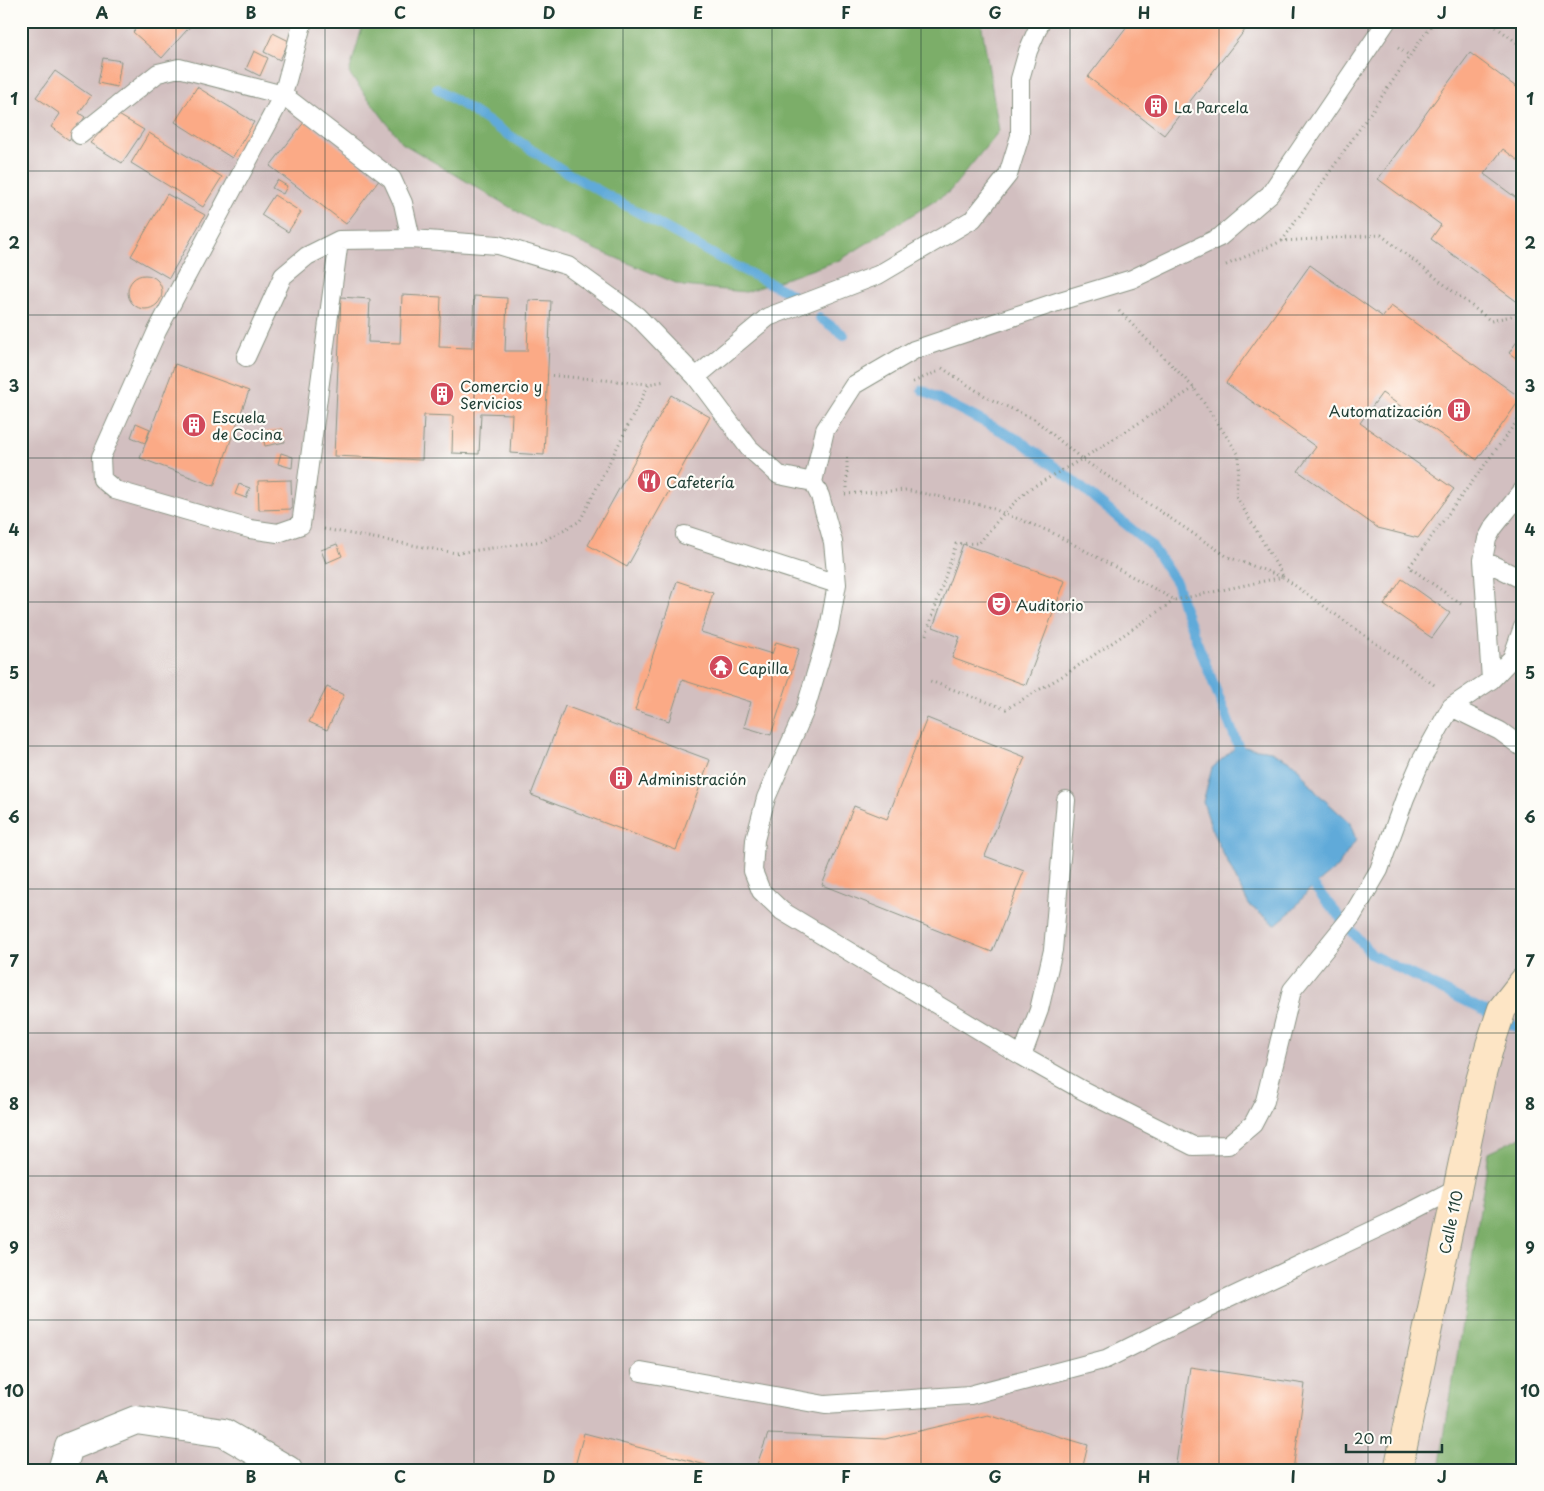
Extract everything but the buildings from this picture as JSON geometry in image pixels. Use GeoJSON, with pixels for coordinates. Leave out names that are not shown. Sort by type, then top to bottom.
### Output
{"type":"FeatureCollection","features":[{"type":"Feature","properties":{"kind":"main road","name":"Calle 110"},"geometry":{"type":"LineString","coordinates":[[1398,1470],[1480,1081],[1502,1009],[1523,982]]}},
{"type":"Feature","properties":{"kind":"street"},"geometry":{"type":"LineString","coordinates":[[62,1470],[70,1447],[136,1420],[224,1434],[288,1470]]}},
{"type":"Feature","properties":{"kind":"lane"},"geometry":{"type":"LineString","coordinates":[[303,21],[282,95],[157,331],[101,457],[102,479],[115,490],[250,528],[278,534],[301,525],[339,240]]}},
{"type":"Feature","properties":{"kind":"lane"},"geometry":{"type":"LineString","coordinates":[[696,377],[768,318],[878,275],[973,219],[1008,175],[1020,136],[1020,79],[1028,50],[1041,21]]}},
{"type":"Feature","properties":{"kind":"lane"},"geometry":{"type":"LineString","coordinates":[[1387,21],[1270,194],[1220,237],[1132,279],[914,350],[854,385],[825,430],[816,489],[833,542],[838,584],[829,629],[804,710],[766,798],[756,840],[753,871],[761,891],[782,911],[1022,1056],[1082,1090],[1193,1146],[1228,1145],[1253,1124],[1265,1100],[1292,990],[1352,916],[1379,870],[1405,798],[1421,761],[1451,707],[1491,680],[1512,658],[1523,627]]}},
{"type":"Feature","properties":{"kind":"lane"},"geometry":{"type":"LineString","coordinates":[[80,135],[158,73],[179,68],[282,95],[392,179],[403,203],[411,239]]}},
{"type":"Feature","properties":{"kind":"lane"},"geometry":{"type":"LineString","coordinates":[[246,357],[284,276],[306,256],[339,240],[411,239],[498,244],[568,266],[637,316],[696,377],[755,454],[779,475],[816,489]]}},
{"type":"Feature","properties":{"kind":"lane"},"geometry":{"type":"LineString","coordinates":[[1491,680],[1483,560],[1487,539],[1493,528],[1523,490]]}},
{"type":"Feature","properties":{"kind":"lane"},"geometry":{"type":"LineString","coordinates":[[685,536],[838,584]]}},
{"type":"Feature","properties":{"kind":"lane"},"geometry":{"type":"LineString","coordinates":[[1483,560],[1523,580]]}},
{"type":"Feature","properties":{"kind":"lane"},"geometry":{"type":"LineString","coordinates":[[1451,707],[1500,731],[1523,748]]}},
{"type":"Feature","properties":{"kind":"lane"},"geometry":{"type":"LineString","coordinates":[[1022,1056],[1039,1010],[1053,950],[1066,800]]}},
{"type":"Feature","properties":{"kind":"lane"},"geometry":{"type":"LineString","coordinates":[[642,1372],[825,1405],[970,1395],[1106,1359],[1225,1300],[1395,1220],[1457,1188]]}},
{"type":"Feature","properties":{"kind":"path"},"geometry":{"type":"LineString","coordinates":[[1282,241],[1434,21]]}},
{"type":"Feature","properties":{"kind":"path"},"geometry":{"type":"LineString","coordinates":[[1488,21],[1523,47]]}},
{"type":"Feature","properties":{"kind":"path"},"geometry":{"type":"LineString","coordinates":[[1218,268],[1282,241],[1381,235],[1491,321],[1523,313]]}},
{"type":"Feature","properties":{"kind":"path"},"geometry":{"type":"LineString","coordinates":[[1128,307],[1118,311],[1194,388],[1239,456],[1236,496],[1283,577]]}},
{"type":"Feature","properties":{"kind":"path"},"geometry":{"type":"LineString","coordinates":[[914,350],[988,398],[1034,419],[1082,459],[1228,557],[1283,577],[1439,688],[1451,707]]}},
{"type":"Feature","properties":{"kind":"path"},"geometry":{"type":"LineString","coordinates":[[910,384],[952,366]]}},
{"type":"Feature","properties":{"kind":"path"},"geometry":{"type":"LineString","coordinates":[[547,376],[649,384],[696,377]]}},
{"type":"Feature","properties":{"kind":"path"},"geometry":{"type":"LineString","coordinates":[[301,525],[456,554],[543,541],[580,521],[649,384]]}},
{"type":"Feature","properties":{"kind":"path"},"geometry":{"type":"LineString","coordinates":[[926,635],[956,544],[979,543],[1004,513],[1029,489],[1082,459],[1194,388]]}},
{"type":"Feature","properties":{"kind":"path"},"geometry":{"type":"LineString","coordinates":[[846,449],[848,503]]}},
{"type":"Feature","properties":{"kind":"path"},"geometry":{"type":"LineString","coordinates":[[816,489],[847,493],[906,490],[986,506],[1051,532],[1175,600]]}},
{"type":"Feature","properties":{"kind":"path"},"geometry":{"type":"LineString","coordinates":[[930,681],[1006,709],[1066,674],[1175,600],[1283,577]]}},
{"type":"Feature","properties":{"kind":"shaded area"},"geometry":{"type":"Polygon","coordinates":[[[21,21],[1523,21],[1523,1470],[21,1470],[21,21]]]}},
{"type":"Feature","properties":{"kind":"green space"},"geometry":{"type":"Polygon","coordinates":[[[364,21],[981,21],[999,131],[949,192],[840,260],[746,292],[683,286],[545,228],[402,143],[349,73],[364,21]]]}},
{"type":"Feature","properties":{"kind":"green space"},"geometry":{"type":"Polygon","coordinates":[[[1523,1136],[1523,1470],[1439,1470],[1489,1152],[1523,1136]]]}},
{"type":"Feature","properties":{"kind":"water"},"geometry":{"type":"Polygon","coordinates":[[[1237,746],[1271,751],[1295,764],[1316,792],[1350,823],[1356,840],[1337,867],[1307,892],[1294,909],[1275,925],[1249,905],[1214,835],[1203,802],[1212,768],[1237,746]]]}},
{"type":"Feature","properties":{"kind":"waterway"},"geometry":{"type":"LineString","coordinates":[[437,88],[564,171],[723,260],[791,294]]}},
{"type":"Feature","properties":{"kind":"waterway"},"geometry":{"type":"LineString","coordinates":[[820,318],[844,335]]}},
{"type":"Feature","properties":{"kind":"waterway"},"geometry":{"type":"LineString","coordinates":[[922,390],[1019,440],[1070,478],[1152,546],[1177,584],[1184,609],[1242,756]]}},
{"type":"Feature","properties":{"kind":"waterway"},"geometry":{"type":"LineString","coordinates":[[1306,877],[1372,955],[1523,1030]]}},
{"type":"Feature","properties":{"kind":"place","name":"La Parcela"},"geometry":{"type":"Point","coordinates":[1156,106]}},
{"type":"Feature","properties":{"kind":"place","name":"Comercio y Servicios"},"geometry":{"type":"Point","coordinates":[442,394]}},
{"type":"Feature","properties":{"kind":"place","name":"Automatización"},"geometry":{"type":"Point","coordinates":[1459,410]}},
{"type":"Feature","properties":{"kind":"place","name":"Escuela de Cocina"},"geometry":{"type":"Point","coordinates":[194,425]}},
{"type":"Feature","properties":{"kind":"place","name":"Cafetería"},"geometry":{"type":"Point","coordinates":[649,481]}},
{"type":"Feature","properties":{"kind":"place","name":"Auditorio"},"geometry":{"type":"Point","coordinates":[999,604]}},
{"type":"Feature","properties":{"kind":"place","name":"Capilla"},"geometry":{"type":"Point","coordinates":[721,667]}},
{"type":"Feature","properties":{"kind":"place","name":"Administración"},"geometry":{"type":"Point","coordinates":[621,778]}}]}
